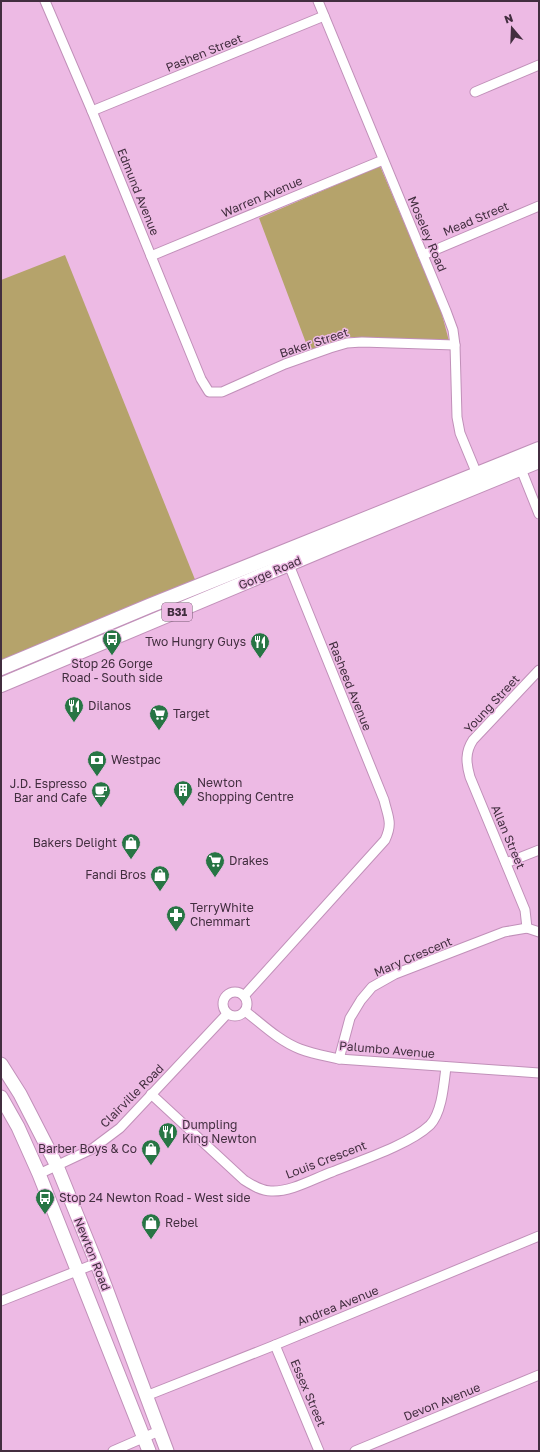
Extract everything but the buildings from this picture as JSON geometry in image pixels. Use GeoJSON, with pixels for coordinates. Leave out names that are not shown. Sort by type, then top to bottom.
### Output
{"type":"FeatureCollection","features":[{"type":"Feature","properties":{"kind":"main road","name":"Gorge Road"},"geometry":{"type":"LineString","coordinates":[[1,668],[71,639],[286,558],[480,480],[519,463],[539,449]]}},
{"type":"Feature","properties":{"kind":"main road","name":"Gorge Road"},"geometry":{"type":"LineString","coordinates":[[519,463],[539,461]]}},
{"type":"Feature","properties":{"kind":"main road","name":"Gorge Road"},"geometry":{"type":"LineString","coordinates":[[1,685],[66,658],[286,558]]}},
{"type":"Feature","properties":{"kind":"main road"},"geometry":{"type":"LineString","coordinates":[[66,658],[71,639]]}},
{"type":"Feature","properties":{"kind":"main road","name":"Newton Road"},"geometry":{"type":"LineString","coordinates":[[1,1064],[24,1100],[57,1166],[97,1263],[158,1431],[167,1451]]}},
{"type":"Feature","properties":{"kind":"main road","name":"Newton Road"},"geometry":{"type":"LineString","coordinates":[[1,1097],[18,1127],[39,1174],[149,1451]]}},
{"type":"Feature","properties":{"kind":"street","name":"Edmund Avenue"},"geometry":{"type":"LineString","coordinates":[[45,1],[92,111],[201,379],[209,392]]}},
{"type":"Feature","properties":{"kind":"street","name":"Moseley Road"},"geometry":{"type":"LineString","coordinates":[[318,1],[453,330],[455,345],[457,417],[460,434],[480,480]]}},
{"type":"Feature","properties":{"kind":"street","name":"Pashen Street"},"geometry":{"type":"LineString","coordinates":[[92,111],[324,16]]}},
{"type":"Feature","properties":{"kind":"street"},"geometry":{"type":"LineString","coordinates":[[475,92],[539,65]]}},
{"type":"Feature","properties":{"kind":"street","name":"Warren Avenue"},"geometry":{"type":"LineString","coordinates":[[151,256],[383,160]]}},
{"type":"Feature","properties":{"kind":"street","name":"Mead Street"},"geometry":{"type":"LineString","coordinates":[[423,255],[539,206]]}},
{"type":"Feature","properties":{"kind":"street","name":"Baker Street"},"geometry":{"type":"LineString","coordinates":[[209,392],[222,392],[285,364],[347,343],[362,342],[455,345]]}},
{"type":"Feature","properties":{"kind":"street"},"geometry":{"type":"LineString","coordinates":[[519,463],[539,514]]}},
{"type":"Feature","properties":{"kind":"street","name":"Rasheed Avenue"},"geometry":{"type":"LineString","coordinates":[[244,996],[385,840],[389,830],[389,819],[384,800],[286,558]]}},
{"type":"Feature","properties":{"kind":"street","name":"Young Street"},"geometry":{"type":"LineString","coordinates":[[466,756],[469,746],[473,740],[539,670]]}},
{"type":"Feature","properties":{"kind":"street","name":"Allan Street"},"geometry":{"type":"LineString","coordinates":[[466,756],[466,766],[470,777],[525,910],[527,928]]}},
{"type":"Feature","properties":{"kind":"street"},"geometry":{"type":"LineString","coordinates":[[506,863],[539,850]]}},
{"type":"Feature","properties":{"kind":"street","name":"Mary Crescent"},"geometry":{"type":"LineString","coordinates":[[340,1059],[350,1018],[361,1000],[372,987],[395,974],[504,932],[527,928],[539,932]]}},
{"type":"Feature","properties":{"kind":"street"},"geometry":{"type":"LineString","coordinates":[[235,992],[244,996],[247,1006],[245,1012],[239,1016],[232,1017],[227,1014],[223,1009],[222,1004],[226,995],[235,992]]}},
{"type":"Feature","properties":{"kind":"street","name":"Palumbo Avenue"},"geometry":{"type":"LineString","coordinates":[[245,1012],[277,1036],[298,1048],[316,1054],[340,1059],[539,1073]]}},
{"type":"Feature","properties":{"kind":"street","name":"Clairville Road"},"geometry":{"type":"LineString","coordinates":[[39,1174],[92,1149],[120,1128],[227,1014]]}},
{"type":"Feature","properties":{"kind":"street","name":"Louis Crescent"},"geometry":{"type":"LineString","coordinates":[[151,1094],[244,1180],[257,1188],[271,1192],[289,1189],[412,1138],[431,1124],[437,1112],[446,1067]]}},
{"type":"Feature","properties":{"kind":"street","name":"Andrea Avenue"},"geometry":{"type":"LineString","coordinates":[[146,1396],[539,1236]]}},
{"type":"Feature","properties":{"kind":"street"},"geometry":{"type":"LineString","coordinates":[[1,1301],[97,1263]]}},
{"type":"Feature","properties":{"kind":"street","name":"Essex Street"},"geometry":{"type":"LineString","coordinates":[[274,1345],[319,1451]]}},
{"type":"Feature","properties":{"kind":"street","name":"Devon Avenue"},"geometry":{"type":"LineString","coordinates":[[355,1451],[539,1376]]}},
{"type":"Feature","properties":{"kind":"street"},"geometry":{"type":"LineString","coordinates":[[114,1451],[158,1431]]}},
{"type":"Feature","properties":{"kind":"shaded area"},"geometry":{"type":"Polygon","coordinates":[[[380,166],[440,307],[449,341],[350,337],[309,351],[259,218],[380,166]]]}},
{"type":"Feature","properties":{"kind":"shaded area"},"geometry":{"type":"Polygon","coordinates":[[[65,255],[196,582],[1,661],[1,280],[65,255]]]}},
{"type":"Feature","properties":{"kind":"place","name":"Stop 26 Gorge Road - South side"},"geometry":{"type":"Point","coordinates":[112,656]}},
{"type":"Feature","properties":{"kind":"place","name":"Two Hungry Guys"},"geometry":{"type":"Point","coordinates":[260,659]}},
{"type":"Feature","properties":{"kind":"place","name":"Dilanos"},"geometry":{"type":"Point","coordinates":[74,723]}},
{"type":"Feature","properties":{"kind":"place","name":"Target"},"geometry":{"type":"Point","coordinates":[159,731]}},
{"type":"Feature","properties":{"kind":"place","name":"Westpac"},"geometry":{"type":"Point","coordinates":[97,777]}},
{"type":"Feature","properties":{"kind":"place","name":"Newton Shopping Centre"},"geometry":{"type":"Point","coordinates":[183,807]}},
{"type":"Feature","properties":{"kind":"place","name":"J.D. Espresso Bar and Cafe"},"geometry":{"type":"Point","coordinates":[101,808]}},
{"type":"Feature","properties":{"kind":"place","name":"Bakers Delight"},"geometry":{"type":"Point","coordinates":[131,860]}},
{"type":"Feature","properties":{"kind":"place","name":"Drakes"},"geometry":{"type":"Point","coordinates":[215,878]}},
{"type":"Feature","properties":{"kind":"place","name":"Fandi Bros"},"geometry":{"type":"Point","coordinates":[160,892]}},
{"type":"Feature","properties":{"kind":"place","name":"TerryWhite Chemmart"},"geometry":{"type":"Point","coordinates":[176,932]}},
{"type":"Feature","properties":{"kind":"place","name":"Dumpling King Newton"},"geometry":{"type":"Point","coordinates":[168,1149]}},
{"type":"Feature","properties":{"kind":"place","name":"Barber Boys & Co"},"geometry":{"type":"Point","coordinates":[151,1166]}},
{"type":"Feature","properties":{"kind":"place","name":"Stop 24 Newton Road - West side"},"geometry":{"type":"Point","coordinates":[45,1215]}},
{"type":"Feature","properties":{"kind":"place","name":"Rebel"},"geometry":{"type":"Point","coordinates":[151,1240]}}]}
